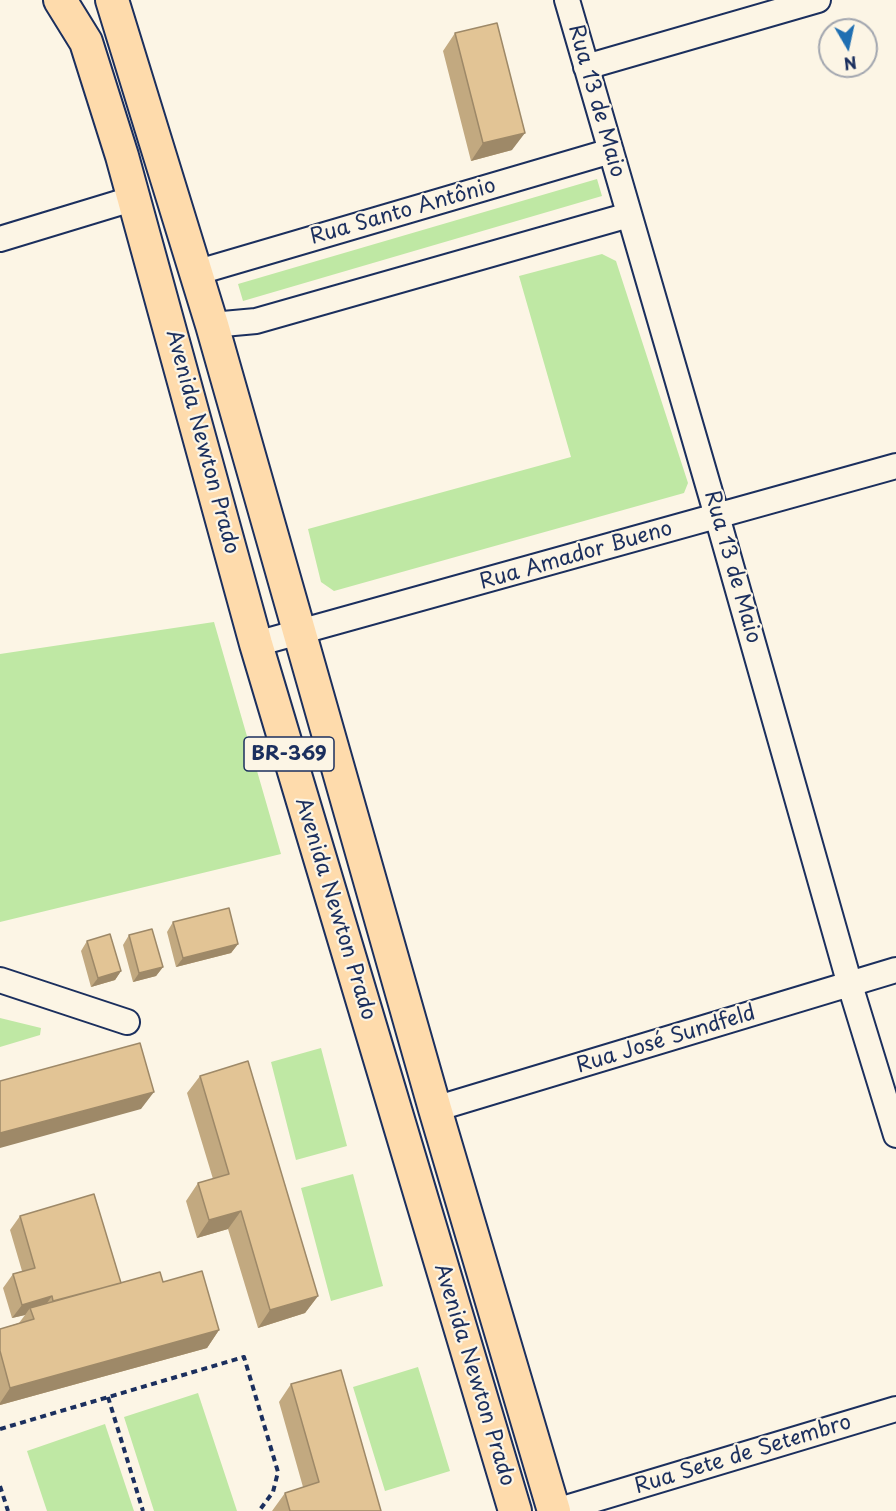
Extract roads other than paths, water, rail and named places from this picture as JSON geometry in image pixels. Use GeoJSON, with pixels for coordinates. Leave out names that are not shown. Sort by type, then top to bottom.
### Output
{"type":"FeatureCollection","features":[{"type":"Feature","properties":{"kind":"main road","name":"Avenida Newton Prado"},"geometry":{"type":"LineString","coordinates":[[60,0],[86,42],[135,198],[256,644],[515,1511]]}},
{"type":"Feature","properties":{"kind":"main road","name":"Avenida Newton Prado"},"geometry":{"type":"LineString","coordinates":[[112,0],[212,325],[435,1110],[555,1511]]}},
{"type":"Feature","properties":{"kind":"main road"},"geometry":{"type":"LineString","coordinates":[[164,300],[212,325]]}},
{"type":"Feature","properties":{"kind":"street","name":"Rua 13 de Maio"},"geometry":{"type":"LineString","coordinates":[[567,0],[850,985],[896,1135]]}},
{"type":"Feature","properties":{"kind":"street"},"geometry":{"type":"LineString","coordinates":[[586,66],[818,0]]}},
{"type":"Feature","properties":{"kind":"street","name":"Rua Santo Antônio"},"geometry":{"type":"LineString","coordinates":[[195,273],[611,151]]}},
{"type":"Feature","properties":{"kind":"street"},"geometry":{"type":"LineString","coordinates":[[0,239],[135,198]]}},
{"type":"Feature","properties":{"kind":"street"},"geometry":{"type":"LineString","coordinates":[[212,325],[256,321],[629,215]]}},
{"type":"Feature","properties":{"kind":"street","name":"Rua Amador Bueno"},"geometry":{"type":"LineString","coordinates":[[256,644],[896,466]]}},
{"type":"Feature","properties":{"kind":"street","name":"Rua José Sundfeld"},"geometry":{"type":"LineString","coordinates":[[435,1110],[896,970]]}},
{"type":"Feature","properties":{"kind":"street"},"geometry":{"type":"LineString","coordinates":[[0,980],[128,1022]]}},
{"type":"Feature","properties":{"kind":"street","name":"Rua Sete de Setembro"},"geometry":{"type":"LineString","coordinates":[[555,1511],[896,1409]]}}]}
